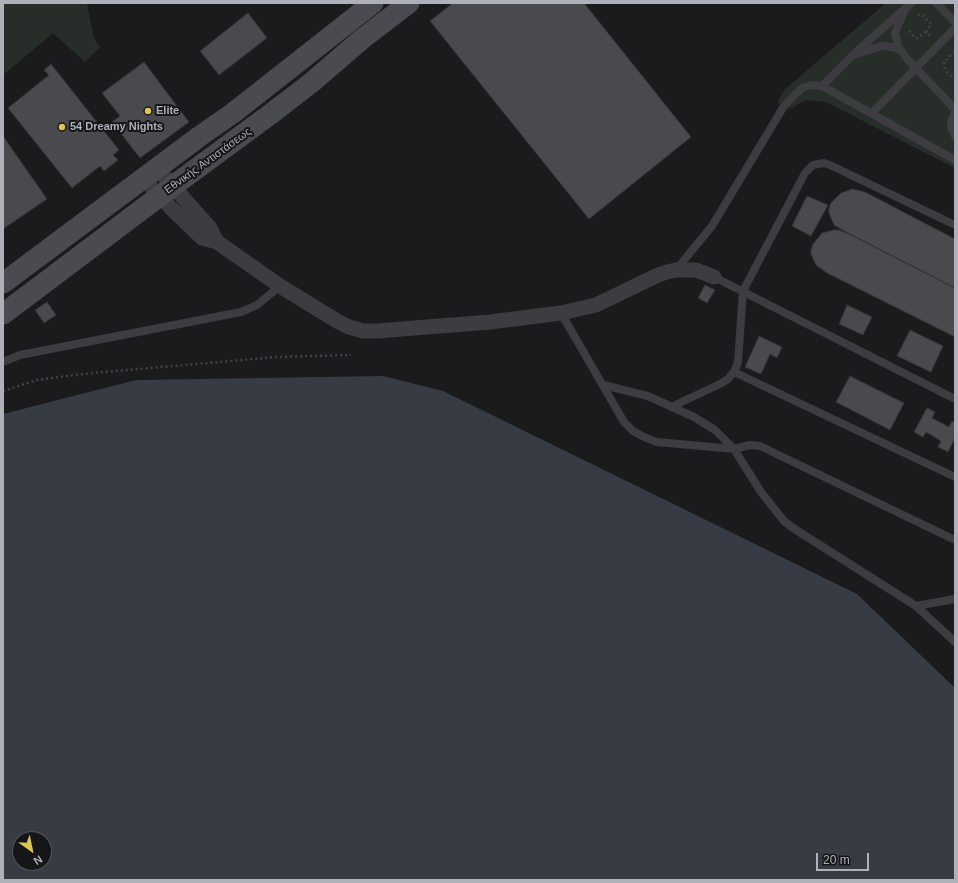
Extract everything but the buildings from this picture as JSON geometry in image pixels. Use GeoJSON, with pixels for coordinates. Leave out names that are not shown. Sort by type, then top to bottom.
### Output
{"type":"FeatureCollection","features":[{"type":"Feature","properties":{"kind":"main road"},"geometry":{"type":"LineString","coordinates":[[3,283],[233,113],[373,3]]}},
{"type":"Feature","properties":{"kind":"main road","name":"Εθνικής Αντιστάσεως"},"geometry":{"type":"LineString","coordinates":[[3,314],[295,96],[362,39],[409,3]]}},
{"type":"Feature","properties":{"kind":"street"},"geometry":{"type":"LineString","coordinates":[[150,173],[166,191],[210,228],[217,242],[280,286],[343,325],[363,331],[490,322],[561,313],[596,305],[658,275],[676,270],[696,270],[714,277]]}},
{"type":"Feature","properties":{"kind":"lane"},"geometry":{"type":"LineString","coordinates":[[936,3],[955,22]]}},
{"type":"Feature","properties":{"kind":"lane"},"geometry":{"type":"LineString","coordinates":[[909,5],[895,33],[898,46],[916,69],[955,109]]}},
{"type":"Feature","properties":{"kind":"lane"},"geometry":{"type":"LineString","coordinates":[[822,86],[853,55],[909,5]]}},
{"type":"Feature","properties":{"kind":"lane"},"geometry":{"type":"LineString","coordinates":[[872,113],[955,28]]}},
{"type":"Feature","properties":{"kind":"lane"},"geometry":{"type":"LineString","coordinates":[[853,55],[881,46],[901,50]]}},
{"type":"Feature","properties":{"kind":"lane"},"geometry":{"type":"LineString","coordinates":[[676,270],[712,226],[784,106],[802,88],[812,85],[822,86],[955,160]]}},
{"type":"Feature","properties":{"kind":"lane"},"geometry":{"type":"LineString","coordinates":[[955,112],[951,121],[951,128],[955,136]]}},
{"type":"Feature","properties":{"kind":"lane"},"geometry":{"type":"LineString","coordinates":[[671,407],[720,384],[728,379],[734,372],[738,362],[742,291],[805,173],[813,165],[818,163],[830,165],[955,225]]}},
{"type":"Feature","properties":{"kind":"lane"},"geometry":{"type":"LineString","coordinates":[[714,277],[955,399]]}},
{"type":"Feature","properties":{"kind":"lane"},"geometry":{"type":"LineString","coordinates":[[3,362],[20,355],[241,312],[257,305],[280,286]]}},
{"type":"Feature","properties":{"kind":"lane"},"geometry":{"type":"LineString","coordinates":[[561,313],[624,422],[633,431],[644,438],[657,442],[734,449],[750,445],[760,446],[955,540]]}},
{"type":"Feature","properties":{"kind":"lane"},"geometry":{"type":"LineString","coordinates":[[734,372],[955,477]]}},
{"type":"Feature","properties":{"kind":"lane"},"geometry":{"type":"LineString","coordinates":[[603,385],[648,396],[694,417],[716,430],[734,449],[761,492],[784,520],[793,528],[916,606],[955,642]]}},
{"type":"Feature","properties":{"kind":"lane"},"geometry":{"type":"LineString","coordinates":[[916,606],[955,599]]}},
{"type":"Feature","properties":{"kind":"path"},"geometry":{"type":"LineString","coordinates":[[906,28],[915,38],[920,37],[931,25],[921,14],[913,19]]}},
{"type":"Feature","properties":{"kind":"path"},"geometry":{"type":"LineString","coordinates":[[926,32],[932,38]]}},
{"type":"Feature","properties":{"kind":"path"},"geometry":{"type":"LineString","coordinates":[[955,53],[953,53],[944,62],[945,70],[955,80]]}},
{"type":"Feature","properties":{"kind":"path"},"geometry":{"type":"LineString","coordinates":[[3,391],[37,380],[82,374],[276,357],[351,355]]}},
{"type":"Feature","properties":{"kind":"shaded area"},"geometry":{"type":"Polygon","coordinates":[[[3,3],[87,3],[94,39],[100,47],[85,62],[53,33],[3,75],[3,3]]]}},
{"type":"Feature","properties":{"kind":"shaded area"},"geometry":{"type":"Polygon","coordinates":[[[886,3],[952,3],[955,6],[955,168],[826,102],[806,100],[790,109],[777,102],[785,89],[886,3]]]}},
{"type":"Feature","properties":{"kind":"shaded area"},"geometry":{"type":"Polygon","coordinates":[[[383,376],[443,391],[857,594],[955,688],[955,880],[3,880],[3,414],[136,380],[383,376]]]}},
{"type":"Feature","properties":{"kind":"place","name":"Elite"},"geometry":{"type":"Point","coordinates":[148,111]}},
{"type":"Feature","properties":{"kind":"place","name":"54 Dreamy Nights"},"geometry":{"type":"Point","coordinates":[62,127]}}]}
